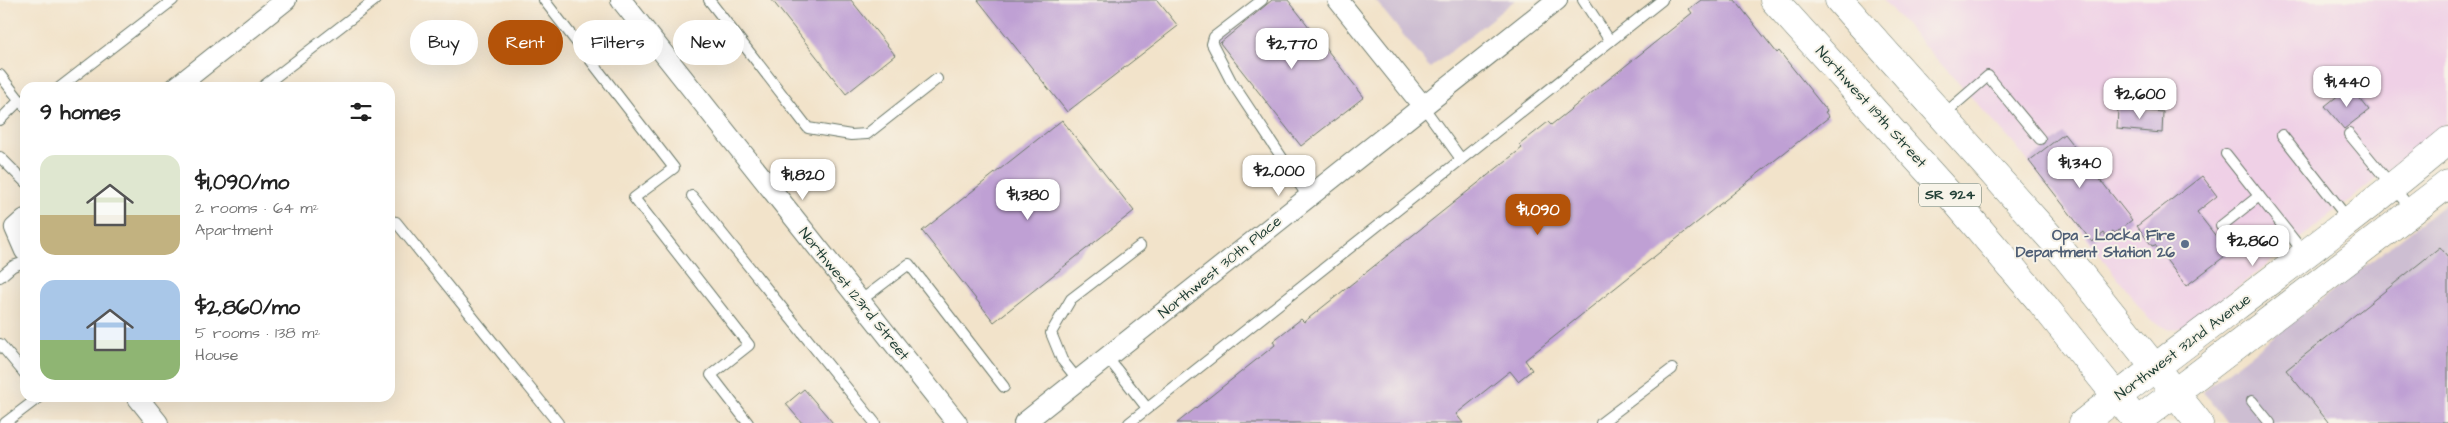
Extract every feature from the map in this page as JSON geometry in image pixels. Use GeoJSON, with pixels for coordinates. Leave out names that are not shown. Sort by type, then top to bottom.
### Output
{"type":"FeatureCollection","features":[{"type":"Feature","properties":{"kind":"main road","name":"Northwest 119th Street"},"geometry":{"type":"LineString","coordinates":[[1774,0],[1956,202],[2041,302],[2137,422]]}},
{"type":"Feature","properties":{"kind":"main road","name":"SR 924"},"geometry":{"type":"LineString","coordinates":[[1839,0],[2058,245],[2200,423]]}},
{"type":"Feature","properties":{"kind":"main road","name":"Northwest 32nd Avenue"},"geometry":{"type":"LineString","coordinates":[[2083,423],[2116,396],[2306,255],[2392,188],[2448,141]]}},
{"type":"Feature","properties":{"kind":"main road","name":"Northwest 32nd Avenue"},"geometry":{"type":"LineString","coordinates":[[2137,422],[2448,184]]}},
{"type":"Feature","properties":{"kind":"street"},"geometry":{"type":"LineString","coordinates":[[183,82],[286,0]]}},
{"type":"Feature","properties":{"kind":"street","name":"Northwest 123rd Street"},"geometry":{"type":"LineString","coordinates":[[621,0],[957,423]]}},
{"type":"Feature","properties":{"kind":"street"},"geometry":{"type":"LineString","coordinates":[[1338,0],[1422,105]]}},
{"type":"Feature","properties":{"kind":"street","name":"Northwest 30th Place"},"geometry":{"type":"LineString","coordinates":[[1024,423],[1422,105],[1558,0]]}},
{"type":"Feature","properties":{"kind":"street"},"geometry":{"type":"LineString","coordinates":[[140,402],[152,421]]}},
{"type":"Feature","properties":{"kind":"lane"},"geometry":{"type":"LineString","coordinates":[[67,82],[173,0]]}},
{"type":"Feature","properties":{"kind":"lane"},"geometry":{"type":"LineString","coordinates":[[269,82],[375,0]]}},
{"type":"Feature","properties":{"kind":"lane"},"geometry":{"type":"LineString","coordinates":[[544,0],[674,168],[634,198],[749,345],[711,375],[748,423]]}},
{"type":"Feature","properties":{"kind":"lane"},"geometry":{"type":"LineString","coordinates":[[709,0],[808,128],[851,135],[867,134],[937,79]]}},
{"type":"Feature","properties":{"kind":"lane"},"geometry":{"type":"LineString","coordinates":[[1262,0],[1214,37],[1212,44],[1231,81],[1308,197]]}},
{"type":"Feature","properties":{"kind":"lane"},"geometry":{"type":"LineString","coordinates":[[1583,0],[1610,41]]}},
{"type":"Feature","properties":{"kind":"lane"},"geometry":{"type":"LineString","coordinates":[[1129,423],[1662,0]]}},
{"type":"Feature","properties":{"kind":"lane"},"geometry":{"type":"LineString","coordinates":[[0,76],[20,101]]}},
{"type":"Feature","properties":{"kind":"lane"},"geometry":{"type":"LineString","coordinates":[[1943,115],[1988,76],[2040,139]]}},
{"type":"Feature","properties":{"kind":"lane"},"geometry":{"type":"LineString","coordinates":[[0,120],[20,105]]}},
{"type":"Feature","properties":{"kind":"lane"},"geometry":{"type":"LineString","coordinates":[[1422,105],[1462,159]]}},
{"type":"Feature","properties":{"kind":"lane"},"geometry":{"type":"LineString","coordinates":[[2349,134],[2412,211]]}},
{"type":"Feature","properties":{"kind":"lane"},"geometry":{"type":"LineString","coordinates":[[2282,135],[2350,221]]}},
{"type":"Feature","properties":{"kind":"lane"},"geometry":{"type":"LineString","coordinates":[[2226,154],[2306,255]]}},
{"type":"Feature","properties":{"kind":"lane"},"geometry":{"type":"LineString","coordinates":[[0,157],[20,177]]}},
{"type":"Feature","properties":{"kind":"lane"},"geometry":{"type":"LineString","coordinates":[[692,196],[875,423]]}},
{"type":"Feature","properties":{"kind":"lane"},"geometry":{"type":"LineString","coordinates":[[2221,226],[2259,196]]}},
{"type":"Feature","properties":{"kind":"lane"},"geometry":{"type":"LineString","coordinates":[[395,222],[558,423]]}},
{"type":"Feature","properties":{"kind":"lane"},"geometry":{"type":"LineString","coordinates":[[1078,380],[1062,360],[1051,333],[1071,299],[1140,246]]}},
{"type":"Feature","properties":{"kind":"lane"},"geometry":{"type":"LineString","coordinates":[[0,277],[13,266],[20,264]]}},
{"type":"Feature","properties":{"kind":"lane"},"geometry":{"type":"LineString","coordinates":[[860,301],[909,264],[1004,387]]}},
{"type":"Feature","properties":{"kind":"lane"},"geometry":{"type":"LineString","coordinates":[[0,344],[20,368]]}},
{"type":"Feature","properties":{"kind":"lane"},"geometry":{"type":"LineString","coordinates":[[1107,357],[1147,408]]}},
{"type":"Feature","properties":{"kind":"lane"},"geometry":{"type":"LineString","coordinates":[[1601,423],[1672,368]]}},
{"type":"Feature","properties":{"kind":"lane"},"geometry":{"type":"LineString","coordinates":[[2252,401],[2270,423]]}},
{"type":"Feature","properties":{"kind":"lane"},"geometry":{"type":"LineString","coordinates":[[5,423],[33,402]]}},
{"type":"Feature","properties":{"kind":"shaded area"},"geometry":{"type":"Polygon","coordinates":[[[1375,0],[1515,0],[1430,68],[1375,0]]]}},
{"type":"Feature","properties":{"kind":"shaded area"},"geometry":{"type":"Polygon","coordinates":[[[1883,0],[2448,0],[2448,123],[2188,326],[2170,330],[2149,319],[2020,151],[1883,0]]]}},
{"type":"Feature","properties":{"kind":"shaded area"},"geometry":{"type":"Polygon","coordinates":[[[2448,202],[2448,423],[2228,423],[2203,391],[2448,202]]]}},
{"type":"Feature","properties":{"kind":"building"},"geometry":{"type":"Polygon","coordinates":[[[772,0],[851,0],[895,55],[846,94],[772,0]]]}},
{"type":"Feature","properties":{"kind":"building"},"geometry":{"type":"Polygon","coordinates":[[[978,0],[1157,0],[1178,26],[1067,112],[978,0]]]}},
{"type":"Feature","properties":{"kind":"building"},"geometry":{"type":"Polygon","coordinates":[[[1272,0],[1288,0],[1364,97],[1301,146],[1220,43],[1272,0]]]}},
{"type":"Feature","properties":{"kind":"building"},"geometry":{"type":"Polygon","coordinates":[[[1701,0],[1735,0],[1777,53],[1779,51],[1827,111],[1825,112],[1829,117],[1525,360],[1532,370],[1518,381],[1510,371],[1456,414],[1463,423],[1177,423],[1275,345],[1273,341],[1301,319],[1304,322],[1522,148],[1519,145],[1548,122],[1551,125],[1692,13],[1689,9],[1701,0]]]}},
{"type":"Feature","properties":{"kind":"building"},"geometry":{"type":"Polygon","coordinates":[[[2350,86],[2369,110],[2344,129],[2325,106],[2350,86]]]}},
{"type":"Feature","properties":{"kind":"building"},"geometry":{"type":"Polygon","coordinates":[[[2118,108],[2163,112],[2162,133],[2117,129],[2118,108]]]}},
{"type":"Feature","properties":{"kind":"building"},"geometry":{"type":"Polygon","coordinates":[[[1062,120],[1134,211],[994,322],[922,231],[1062,120]]]}},
{"type":"Feature","properties":{"kind":"building"},"geometry":{"type":"Polygon","coordinates":[[[2064,134],[2132,220],[2115,233],[2113,231],[2106,236],[2104,233],[2092,242],[2029,161],[2064,134]]]}},
{"type":"Feature","properties":{"kind":"building"},"geometry":{"type":"Polygon","coordinates":[[[2202,176],[2217,196],[2197,212],[2229,253],[2186,286],[2155,245],[2152,246],[2137,226],[2202,176]]]}},
{"type":"Feature","properties":{"kind":"building"},"geometry":{"type":"Polygon","coordinates":[[[2440,247],[2448,257],[2448,423],[2329,423],[2286,370],[2440,247]]]}},
{"type":"Feature","properties":{"kind":"building"},"geometry":{"type":"Polygon","coordinates":[[[804,389],[833,423],[802,423],[786,404],[804,389]]]}},
{"type":"Feature","properties":{"kind":"place","name":"Opa - Locka Fire Department Station 26"},"geometry":{"type":"Point","coordinates":[2185,244]}}]}
